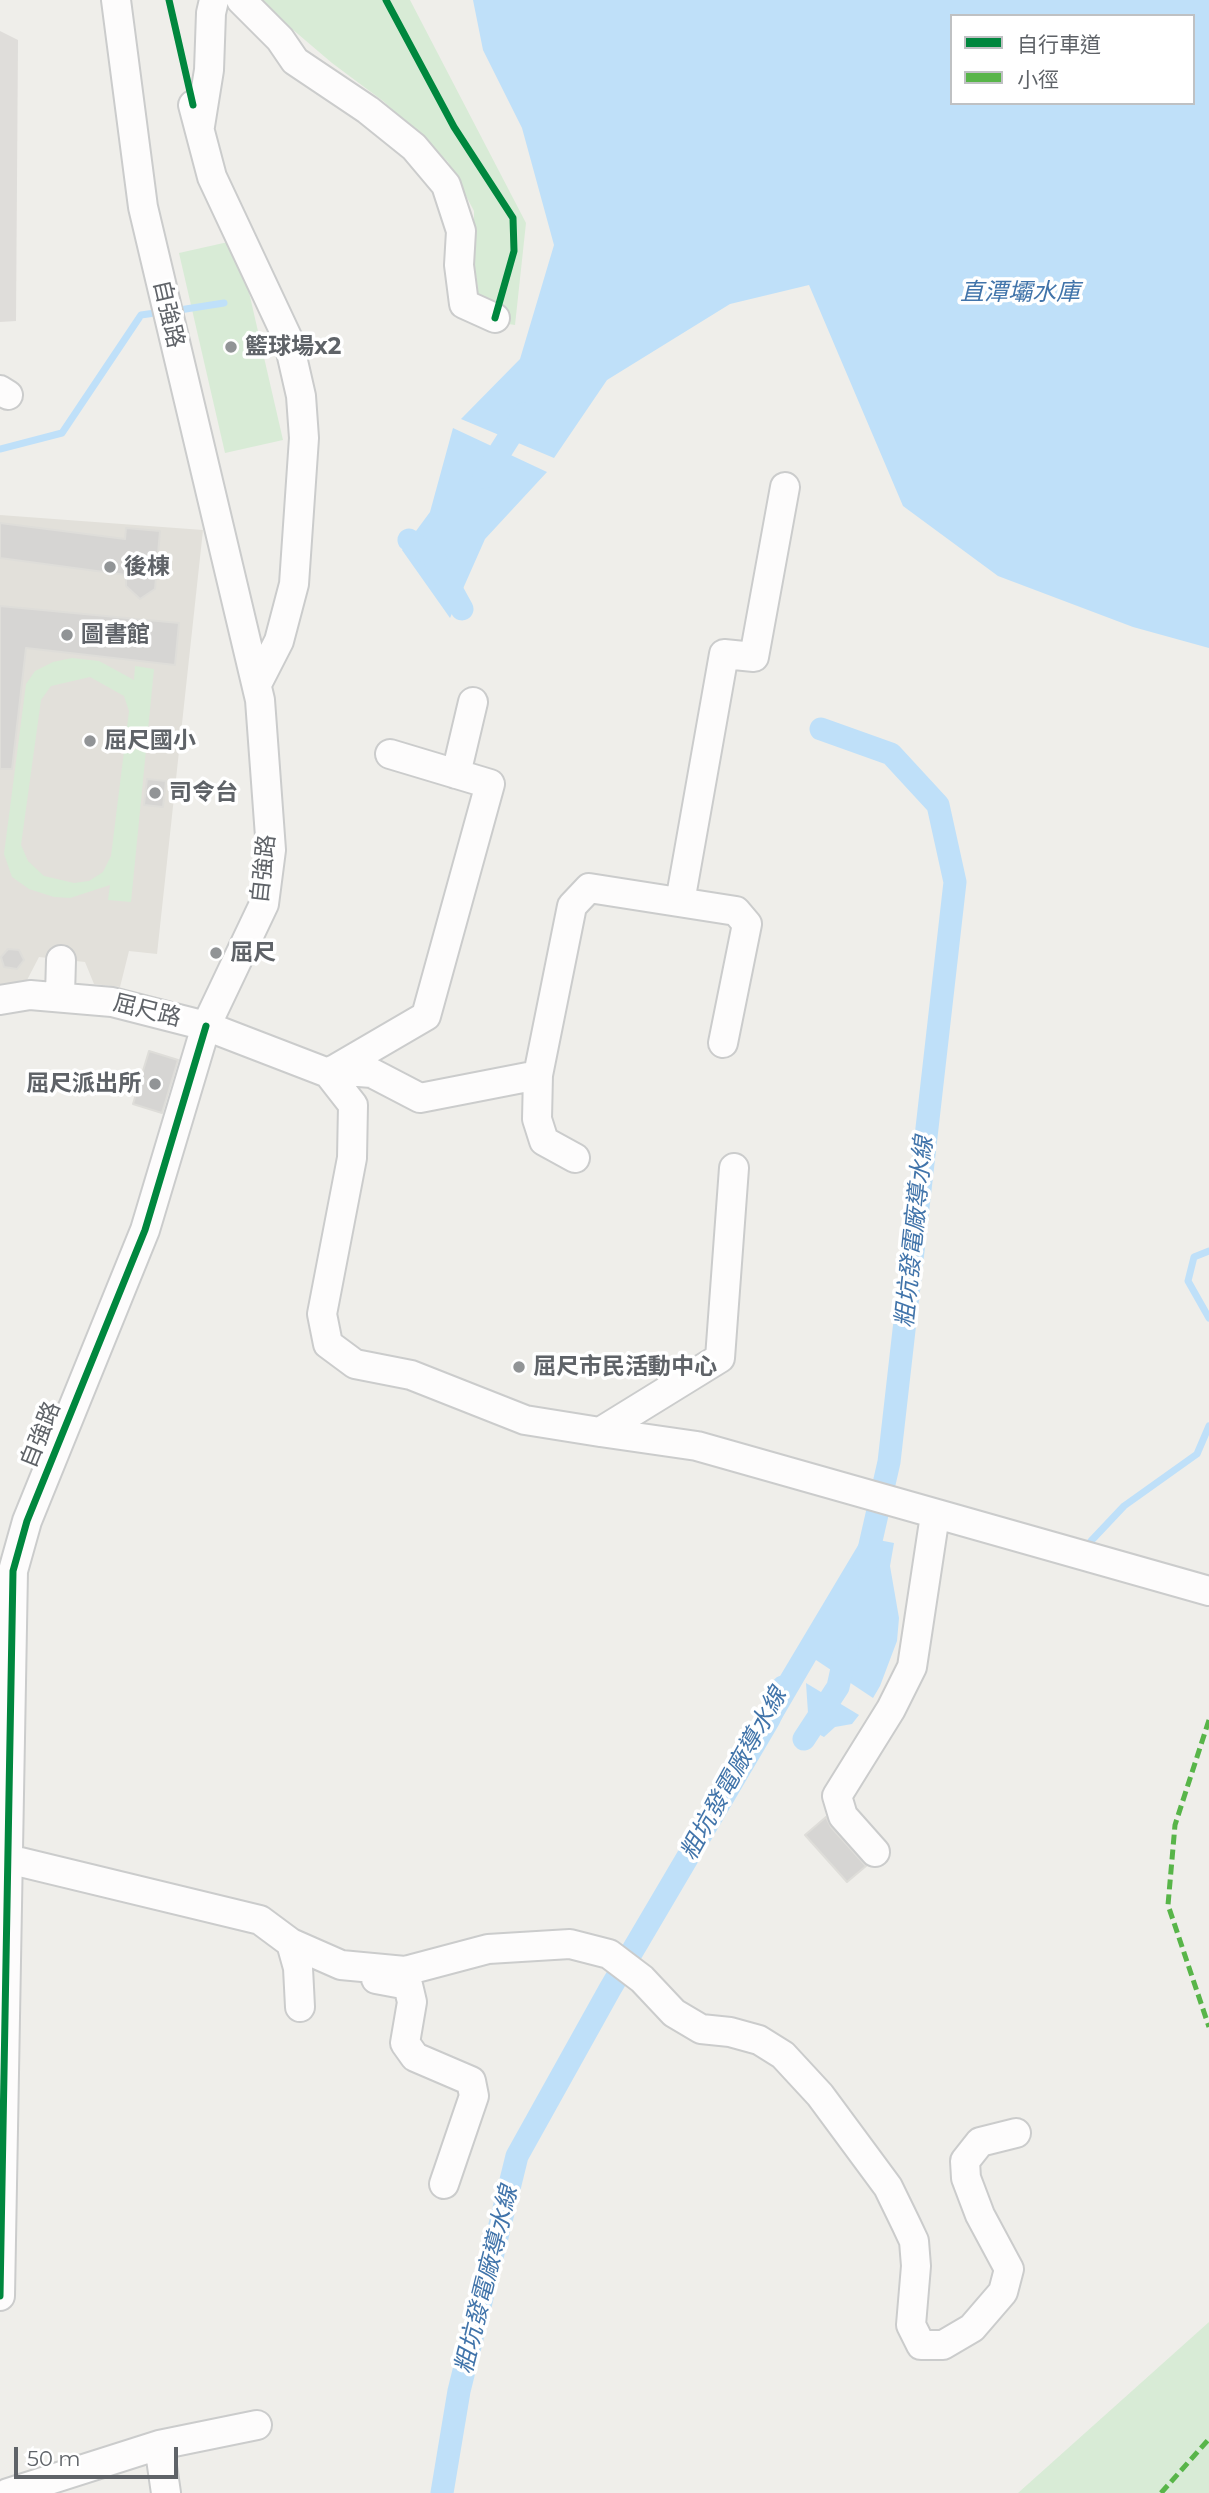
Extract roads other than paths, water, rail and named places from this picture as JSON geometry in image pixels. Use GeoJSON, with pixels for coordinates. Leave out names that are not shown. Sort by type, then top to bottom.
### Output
{"type":"FeatureCollection","features":[{"type":"Feature","properties":{"kind":"street","name":"自強路"},"geometry":{"type":"LineString","coordinates":[[0,2296],[5,1691],[13,1571],[27,1521],[145,1230],[206,1026],[264,904],[271,850],[260,700],[143,207],[116,0]]}},
{"type":"Feature","properties":{"kind":"street"},"geometry":{"type":"LineString","coordinates":[[214,0],[209,70],[196,117],[212,177],[288,340],[301,397],[304,438],[293,583],[279,641],[257,684]]}},
{"type":"Feature","properties":{"kind":"street"},"geometry":{"type":"LineString","coordinates":[[241,0],[280,39],[295,61],[368,110],[404,140],[446,185],[461,231],[459,265],[464,304],[495,318]]}},
{"type":"Feature","properties":{"kind":"street"},"geometry":{"type":"LineString","coordinates":[[680,902],[724,654],[754,657],[785,487]]}},
{"type":"Feature","properties":{"kind":"street"},"geometry":{"type":"LineString","coordinates":[[456,774],[473,702]]}},
{"type":"Feature","properties":{"kind":"street"},"geometry":{"type":"LineString","coordinates":[[330,1072],[426,1016],[490,784],[390,754]]}},
{"type":"Feature","properties":{"kind":"street"},"geometry":{"type":"LineString","coordinates":[[575,1158],[544,1141],[537,1119],[538,1075],[572,906],[589,888],[736,911],[747,924],[723,1043]]}},
{"type":"Feature","properties":{"kind":"street"},"geometry":{"type":"LineString","coordinates":[[60,995],[61,960]]}},
{"type":"Feature","properties":{"kind":"street","name":"屈尺路"},"geometry":{"type":"LineString","coordinates":[[0,1000],[30,995],[60,995],[113,1002],[206,1026],[330,1072]]}},
{"type":"Feature","properties":{"kind":"street"},"geometry":{"type":"LineString","coordinates":[[330,1072],[372,1073],[420,1098],[538,1075]]}},
{"type":"Feature","properties":{"kind":"street"},"geometry":{"type":"LineString","coordinates":[[330,1072],[353,1105],[352,1158],[322,1314],[328,1344],[355,1364],[411,1375],[525,1420],[697,1446],[1209,1591]]}},
{"type":"Feature","properties":{"kind":"street"},"geometry":{"type":"LineString","coordinates":[[600,1432],[720,1358],[734,1168]]}},
{"type":"Feature","properties":{"kind":"street"},"geometry":{"type":"LineString","coordinates":[[875,1852],[843,1816],[837,1796],[891,1709],[912,1667],[935,1515]]}},
{"type":"Feature","properties":{"kind":"street"},"geometry":{"type":"LineString","coordinates":[[4,1858],[260,1920],[291,1943],[341,1965],[379,1980],[408,1985],[412,2002],[405,2043],[415,2057],[471,2081],[474,2096],[444,2184]]}},
{"type":"Feature","properties":{"kind":"street"},"geometry":{"type":"LineString","coordinates":[[291,1943],[298,1968],[300,2007]]}},
{"type":"Feature","properties":{"kind":"street"},"geometry":{"type":"LineString","coordinates":[[341,1965],[405,1971],[488,1949],[570,1944],[609,1954],[642,1979],[674,2013],[701,2029],[730,2032],[759,2040],[783,2055],[820,2095],[888,2187],[906,2224],[914,2241],[916,2266],[911,2325],[921,2345],[943,2345],[972,2328],[1003,2292],[1009,2269],[979,2214],[966,2178],[965,2161],[980,2142],[1016,2133]]}},
{"type":"Feature","properties":{"kind":"street"},"geometry":{"type":"LineString","coordinates":[[8,2493],[159,2445],[257,2425]]}},
{"type":"Feature","properties":{"kind":"street"},"geometry":{"type":"LineString","coordinates":[[159,2445],[166,2493]]}},
{"type":"Feature","properties":{"kind":"water","name":"直潭壩水庫"},"geometry":{"type":"Polygon","coordinates":[[[473,0],[1209,0],[1209,648],[1133,627],[998,576],[903,506],[809,285],[730,304],[607,380],[554,458],[461,419],[520,359],[554,245],[522,128],[483,50],[473,0]]]}},
{"type":"Feature","properties":{"kind":"water"},"geometry":{"type":"Polygon","coordinates":[[[453,428],[547,472],[485,539],[450,618],[402,550],[430,512],[453,428]]]}},
{"type":"Feature","properties":{"kind":"water"},"geometry":{"type":"Polygon","coordinates":[[[863,1537],[894,1543],[890,1566],[899,1618],[897,1641],[880,1686],[873,1698],[816,1660],[781,1720],[761,1708],[863,1537]]]}},
{"type":"Feature","properties":{"kind":"water"},"geometry":{"type":"Polygon","coordinates":[[[806,1683],[859,1715],[852,1724],[835,1727],[824,1737],[803,1726],[808,1713],[806,1683]]]}},
{"type":"Feature","properties":{"kind":"waterway"},"geometry":{"type":"LineString","coordinates":[[173,311],[224,303]]}},
{"type":"Feature","properties":{"kind":"waterway"},"geometry":{"type":"LineString","coordinates":[[0,449],[62,433],[141,315],[162,312]]}},
{"type":"Feature","properties":{"kind":"waterway"},"geometry":{"type":"LineString","coordinates":[[484,477],[524,414]]}},
{"type":"Feature","properties":{"kind":"waterway"},"geometry":{"type":"LineString","coordinates":[[409,540],[433,556],[462,609]]}},
{"type":"Feature","properties":{"kind":"waterway","name":"粗坑發電廠導水線"},"geometry":{"type":"LineString","coordinates":[[821,729],[891,754],[938,805],[955,882],[889,1462],[865,1567]]}},
{"type":"Feature","properties":{"kind":"waterway"},"geometry":{"type":"LineString","coordinates":[[1209,1251],[1194,1257],[1188,1281],[1209,1318]]}},
{"type":"Feature","properties":{"kind":"waterway"},"geometry":{"type":"LineString","coordinates":[[1091,1541],[1124,1506],[1197,1454],[1209,1426]]}},
{"type":"Feature","properties":{"kind":"waterway"},"geometry":{"type":"LineString","coordinates":[[804,1739],[838,1687],[847,1646]]}},
{"type":"Feature","properties":{"kind":"waterway","name":"粗坑發電廠導水線"},"geometry":{"type":"LineString","coordinates":[[442,2493],[459,2391],[517,2156],[610,1989],[769,1719],[783,1687]]}},
{"type":"Feature","properties":{"kind":"place","name":"籃球場x2"},"geometry":{"type":"Point","coordinates":[231,347]}},
{"type":"Feature","properties":{"kind":"place","name":"後棟"},"geometry":{"type":"Point","coordinates":[110,567]}},
{"type":"Feature","properties":{"kind":"place","name":"圖書館"},"geometry":{"type":"Point","coordinates":[67,635]}},
{"type":"Feature","properties":{"kind":"place","name":"屈尺國小"},"geometry":{"type":"Point","coordinates":[90,741]}},
{"type":"Feature","properties":{"kind":"place","name":"司令台"},"geometry":{"type":"Point","coordinates":[155,793]}},
{"type":"Feature","properties":{"kind":"place","name":"屈尺"},"geometry":{"type":"Point","coordinates":[216,953]}},
{"type":"Feature","properties":{"kind":"place","name":"屈尺派出所"},"geometry":{"type":"Point","coordinates":[155,1084]}},
{"type":"Feature","properties":{"kind":"place","name":"屈尺市民活動中心"},"geometry":{"type":"Point","coordinates":[519,1367]}}]}
